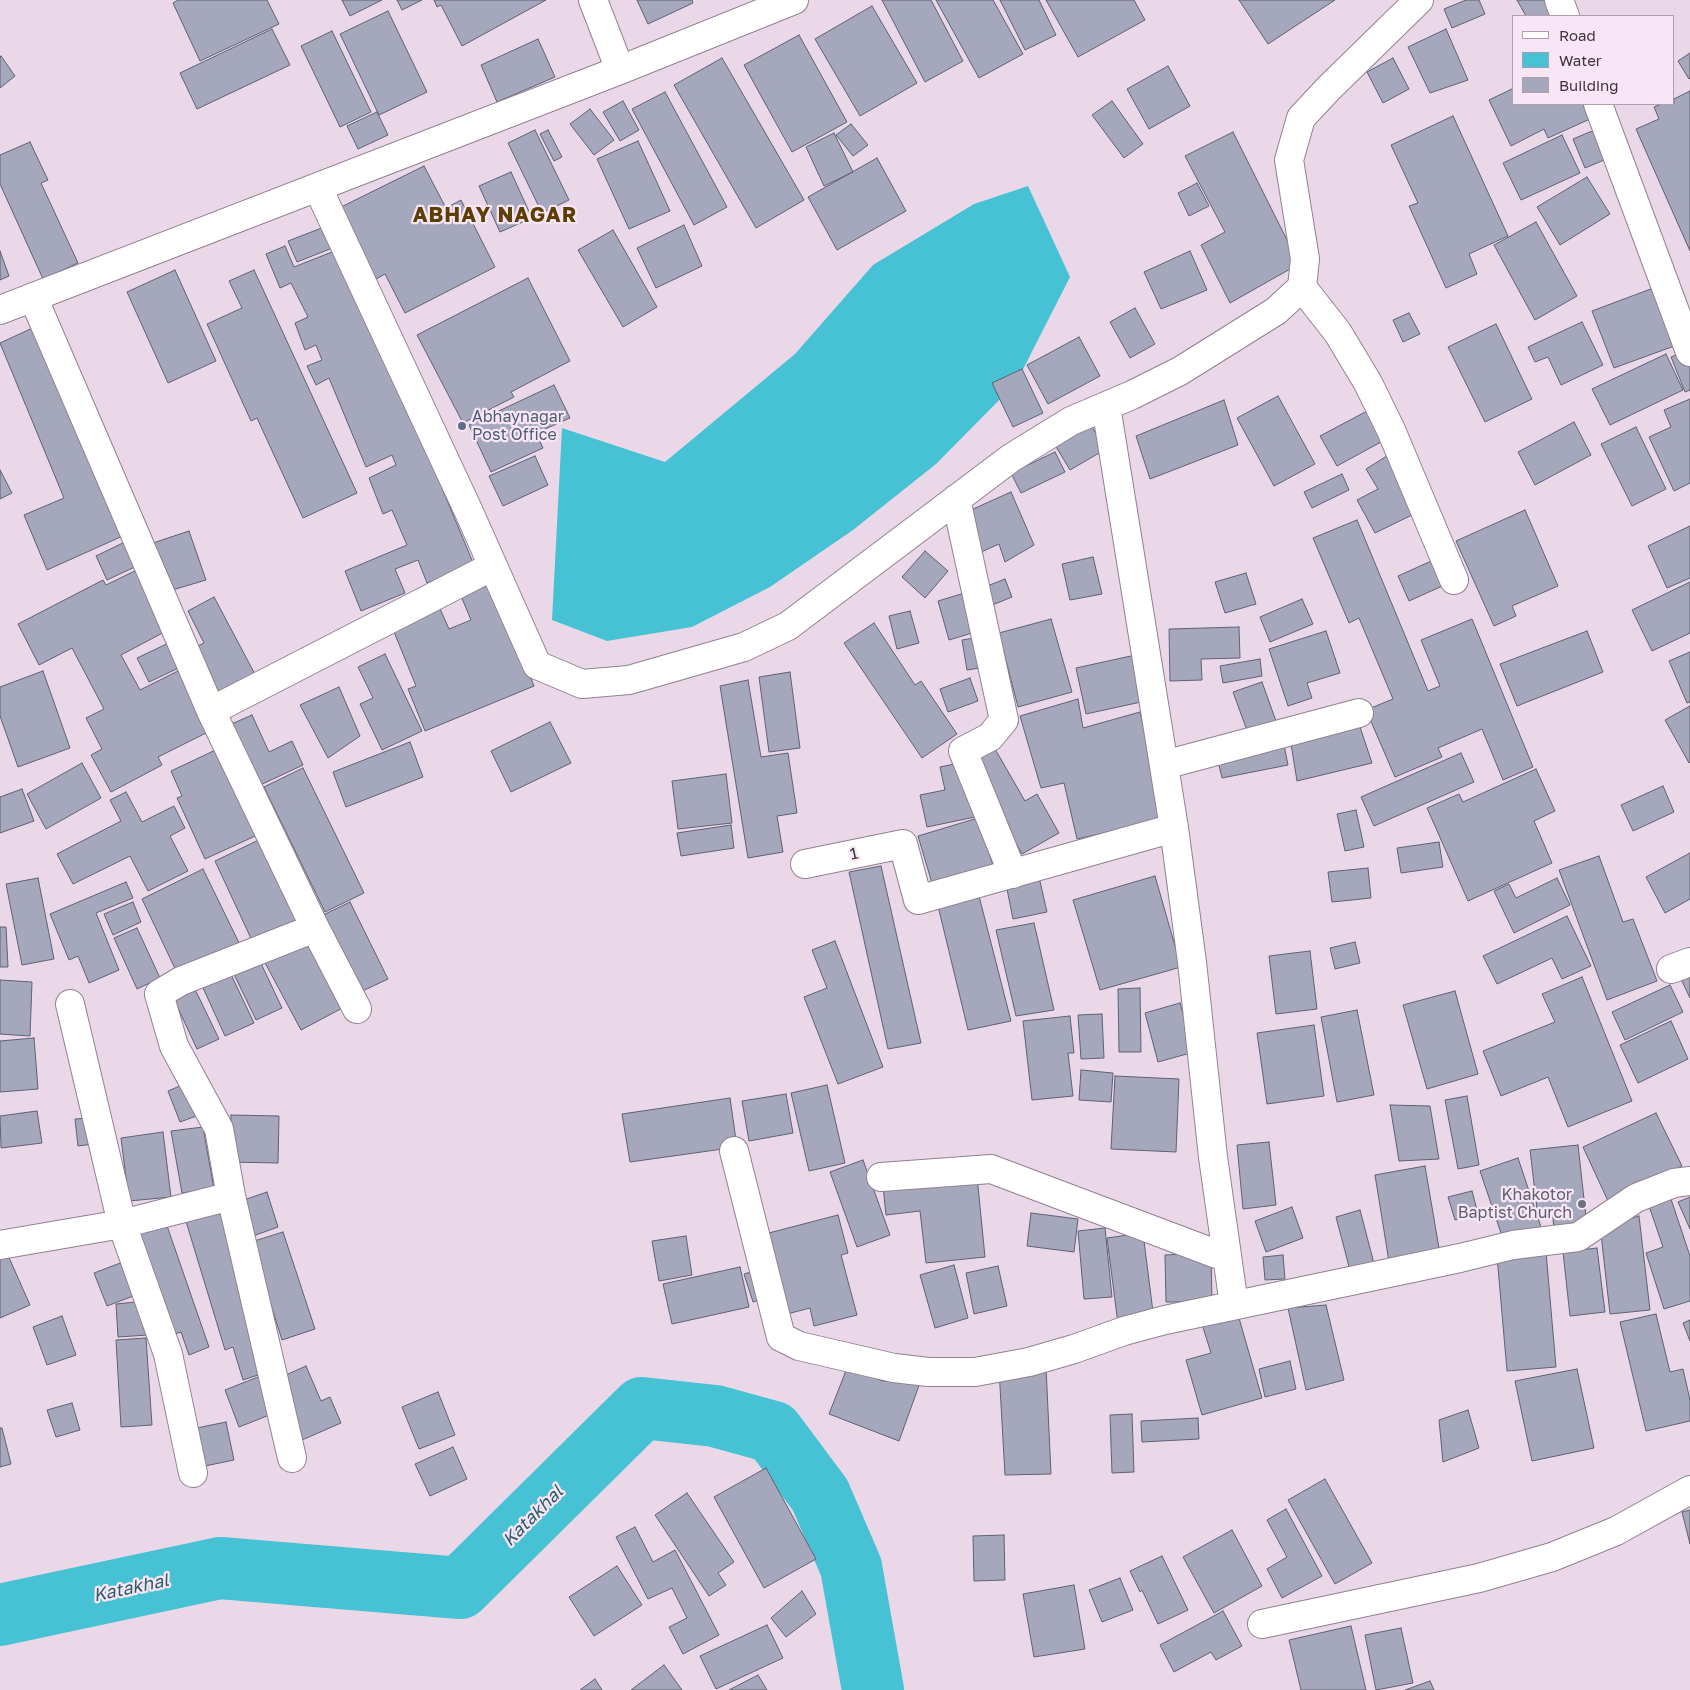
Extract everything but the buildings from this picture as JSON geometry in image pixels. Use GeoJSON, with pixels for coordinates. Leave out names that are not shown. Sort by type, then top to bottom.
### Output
{"type":"FeatureCollection","features":[{"type":"Feature","properties":{"kind":"street"},"geometry":{"type":"LineString","coordinates":[[594,0],[620,70]]}},
{"type":"Feature","properties":{"kind":"street"},"geometry":{"type":"LineString","coordinates":[[0,310],[620,70],[762,6],[794,0]]}},
{"type":"Feature","properties":{"kind":"street"},"geometry":{"type":"LineString","coordinates":[[318,188],[537,665],[582,684],[629,680],[744,647],[788,626],[1011,458],[1071,421],[1132,395],[1180,371],[1276,311],[1302,287],[1305,259],[1289,160],[1301,118],[1419,0]]}},
{"type":"Feature","properties":{"kind":"street"},"geometry":{"type":"LineString","coordinates":[[1559,0],[1565,15]]}},
{"type":"Feature","properties":{"kind":"street"},"geometry":{"type":"LineString","coordinates":[[1598,105],[1690,352]]}},
{"type":"Feature","properties":{"kind":"street"},"geometry":{"type":"LineString","coordinates":[[1302,287],[1338,333],[1368,383],[1399,447],[1454,580]]}},
{"type":"Feature","properties":{"kind":"street"},"geometry":{"type":"LineString","coordinates":[[33,297],[211,711],[315,928],[357,1009]]}},
{"type":"Feature","properties":{"kind":"street"},"geometry":{"type":"LineString","coordinates":[[1106,406],[1174,828],[1192,962],[1213,1157],[1234,1304]]}},
{"type":"Feature","properties":{"kind":"street"},"geometry":{"type":"LineString","coordinates":[[956,500],[1004,720],[990,737],[963,751],[1012,874],[1174,828]]}},
{"type":"Feature","properties":{"kind":"street"},"geometry":{"type":"LineString","coordinates":[[211,711],[493,566]]}},
{"type":"Feature","properties":{"kind":"street"},"geometry":{"type":"LineString","coordinates":[[1164,765],[1359,713]]}},
{"type":"Feature","properties":{"kind":"street","name":"1"},"geometry":{"type":"LineString","coordinates":[[805,864],[903,844],[918,900],[1012,874]]}},
{"type":"Feature","properties":{"kind":"street"},"geometry":{"type":"LineString","coordinates":[[292,1458],[231,1196],[218,1129],[174,1046],[159,994],[180,981],[315,928]]}},
{"type":"Feature","properties":{"kind":"street"},"geometry":{"type":"LineString","coordinates":[[70,1004],[122,1224],[168,1354],[193,1473]]}},
{"type":"Feature","properties":{"kind":"street"},"geometry":{"type":"LineString","coordinates":[[734,1150],[781,1337],[799,1346],[894,1368],[928,1372],[976,1372],[1029,1362],[1074,1349],[1124,1331],[1234,1304],[1460,1258],[1513,1245],[1578,1237],[1636,1198],[1674,1184],[1690,1181]]}},
{"type":"Feature","properties":{"kind":"street"},"geometry":{"type":"LineString","coordinates":[[881,1177],[991,1169],[1227,1258]]}},
{"type":"Feature","properties":{"kind":"street"},"geometry":{"type":"LineString","coordinates":[[0,1246],[122,1224],[231,1196]]}},
{"type":"Feature","properties":{"kind":"street"},"geometry":{"type":"LineString","coordinates":[[1262,1624],[1479,1578],[1552,1557],[1616,1531],[1690,1490]]}},
{"type":"Feature","properties":{"kind":"water"},"geometry":{"type":"Polygon","coordinates":[[[1028,186],[1070,277],[1016,383],[936,464],[853,530],[770,587],[692,627],[607,641],[552,620],[562,428],[665,462],[795,354],[873,265],[974,204],[1028,186]]]}},
{"type":"Feature","properties":{"kind":"waterway","name":"Katakhal"},"geometry":{"type":"LineString","coordinates":[[0,1615],[220,1568],[460,1588],[642,1408],[715,1416],[773,1432],[820,1495],[851,1567],[873,1690]]}},
{"type":"Feature","properties":{"kind":"place","name":"Abhaynagar Post Office"},"geometry":{"type":"Point","coordinates":[462,426]}},
{"type":"Feature","properties":{"kind":"place","name":"Khakotor Baptist Church"},"geometry":{"type":"Point","coordinates":[1582,1204]}},
{"type":"Feature","properties":{"kind":"district","name":"ABHAY NAGAR"},"geometry":{"type":"Point","coordinates":[495,215]}}]}
